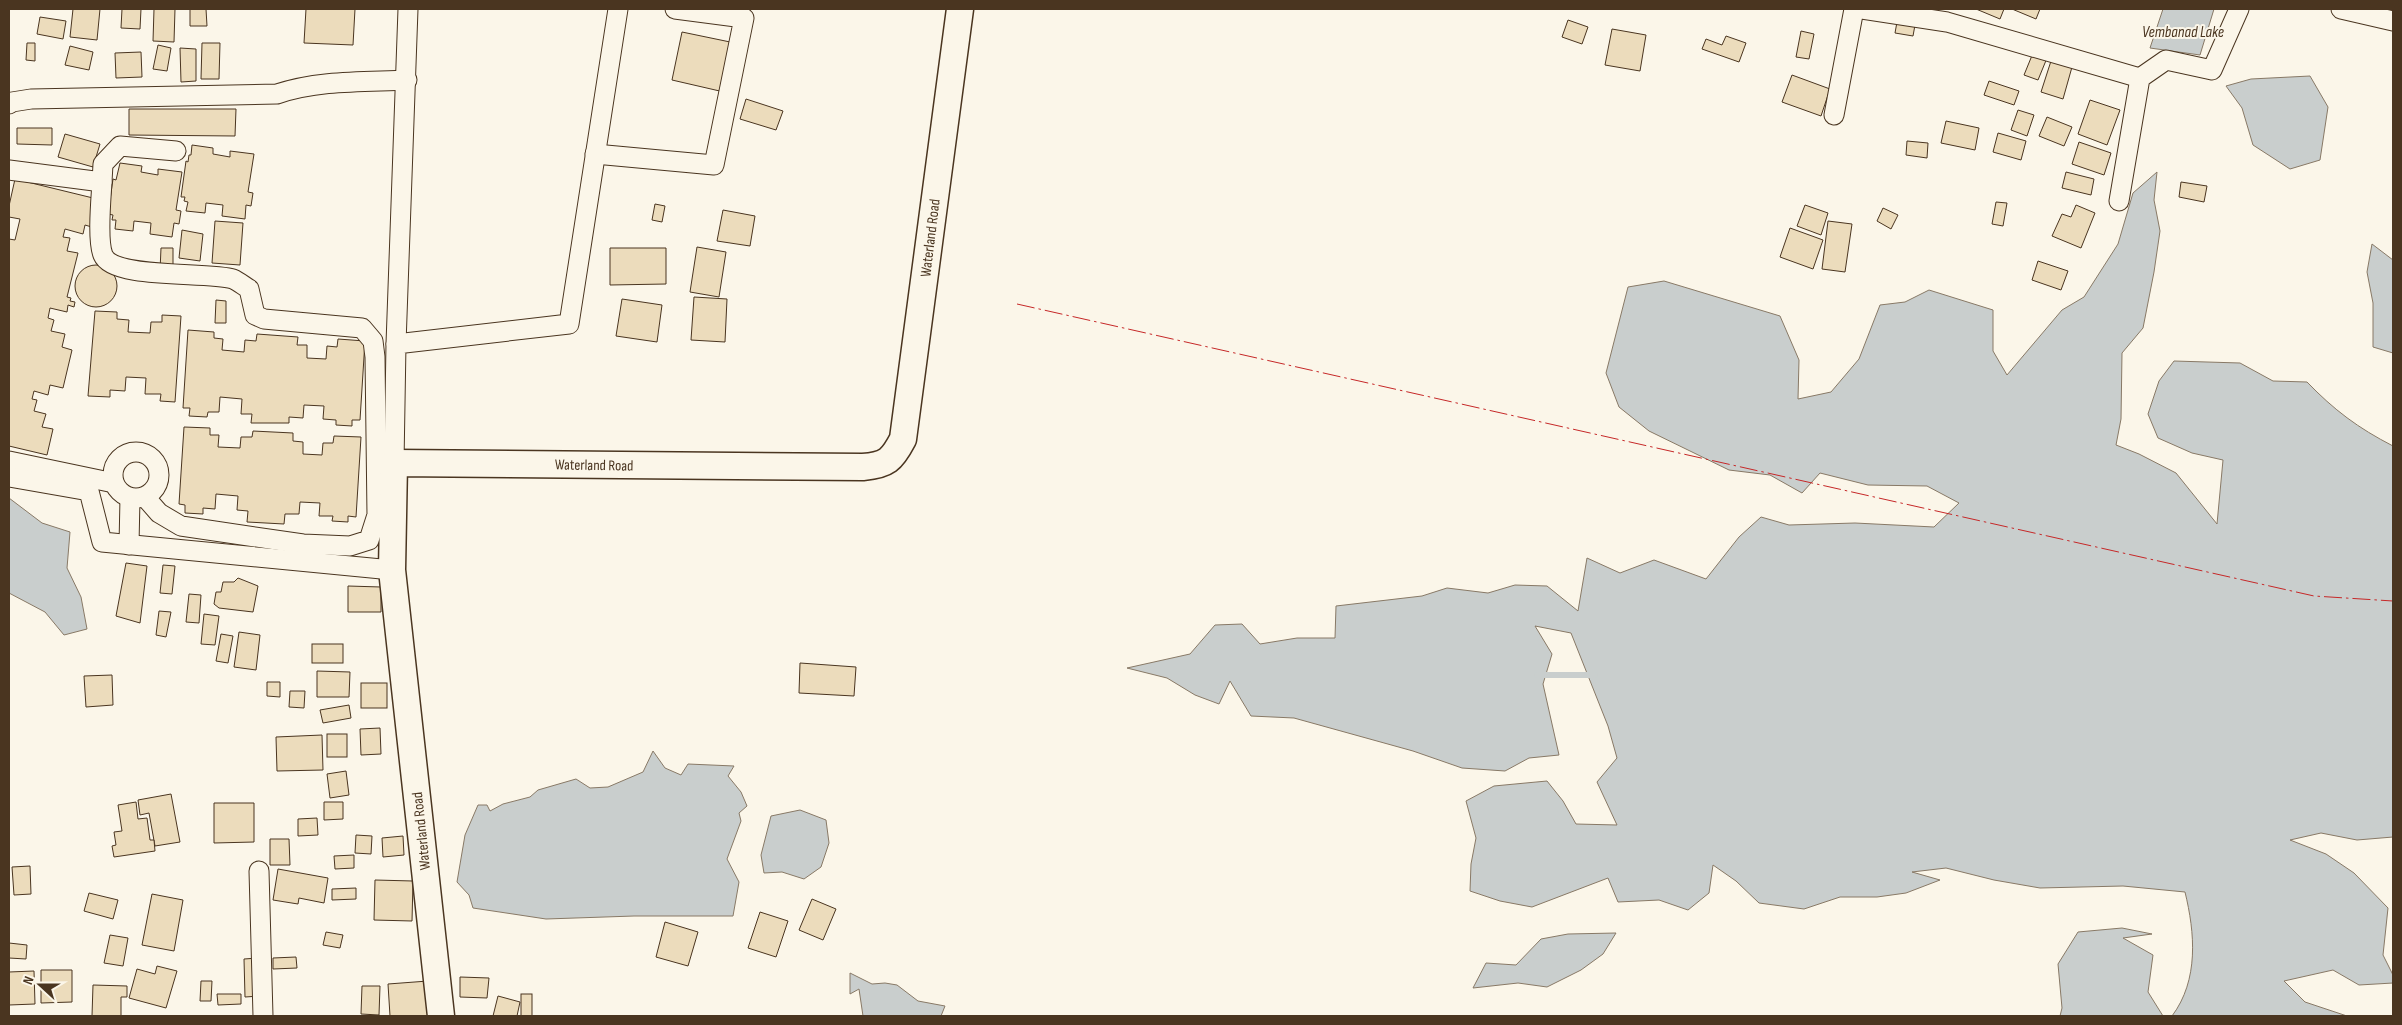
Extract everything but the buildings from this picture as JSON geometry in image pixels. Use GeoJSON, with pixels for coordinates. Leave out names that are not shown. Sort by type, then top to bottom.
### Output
{"type":"FeatureCollection","features":[{"type":"Feature","properties":{"kind":"main road","name":"Waterland Road"},"geometry":{"type":"LineString","coordinates":[[441,1016],[392,570],[394,463],[863,467],[881,465],[894,456],[903,439],[960,9]]}},
{"type":"Feature","properties":{"kind":"street"},"geometry":{"type":"LineString","coordinates":[[394,463],[396,344],[407,80],[408,9]]}},
{"type":"Feature","properties":{"kind":"street"},"geometry":{"type":"LineString","coordinates":[[396,344],[569,324],[618,9]]}},
{"type":"Feature","properties":{"kind":"street"},"geometry":{"type":"LineString","coordinates":[[595,154],[714,166],[744,18],[675,9]]}},
{"type":"Feature","properties":{"kind":"street"},"geometry":{"type":"LineString","coordinates":[[1834,115],[1854,9]]}},
{"type":"Feature","properties":{"kind":"street"},"geometry":{"type":"LineString","coordinates":[[1862,9],[1947,22],[2140,78]]}},
{"type":"Feature","properties":{"kind":"street"},"geometry":{"type":"LineString","coordinates":[[2119,200],[2140,78],[2166,60],[2212,70],[2239,9]]}},
{"type":"Feature","properties":{"kind":"street"},"geometry":{"type":"LineString","coordinates":[[2341,9],[2393,21]]}},
{"type":"Feature","properties":{"kind":"street"},"geometry":{"type":"LineString","coordinates":[[9,104],[31,99],[277,94],[292,89],[322,84],[407,80]]}},
{"type":"Feature","properties":{"kind":"street"},"geometry":{"type":"LineString","coordinates":[[129,545],[138,497],[157,486],[159,479],[157,464],[145,453],[130,452],[118,461],[112,475],[114,483],[123,495],[138,497],[159,513],[181,526],[303,544],[350,546],[369,540],[377,515],[375,357],[373,341],[362,328],[264,319],[255,315],[249,289],[232,279],[146,272],[111,263],[103,256],[101,244],[103,164],[120,146],[176,151]]}},
{"type":"Feature","properties":{"kind":"street"},"geometry":{"type":"LineString","coordinates":[[9,170],[102,182]]}},
{"type":"Feature","properties":{"kind":"street"},"geometry":{"type":"LineString","coordinates":[[9,461],[114,483]]}},
{"type":"Feature","properties":{"kind":"street"},"geometry":{"type":"LineString","coordinates":[[9,477],[89,491],[102,542],[392,570]]}},
{"type":"Feature","properties":{"kind":"street"},"geometry":{"type":"LineString","coordinates":[[259,871],[263,1016]]}},
{"type":"Feature","properties":{"kind":"water","name":"Vembanad Lake"},"geometry":{"type":"Polygon","coordinates":[[[2163,9],[2214,9],[2200,55],[2150,48],[2163,9]]]}},
{"type":"Feature","properties":{"kind":"water"},"geometry":{"type":"Polygon","coordinates":[[[2310,76],[2328,107],[2320,160],[2290,169],[2253,145],[2242,108],[2226,86],[2251,79],[2310,76]]]}},
{"type":"Feature","properties":{"kind":"water"},"geometry":{"type":"Polygon","coordinates":[[[2157,172],[2154,200],[2160,231],[2154,272],[2143,328],[2122,353],[2121,419],[2116,445],[2139,454],[2176,473],[2217,524],[2223,460],[2192,453],[2158,438],[2148,414],[2159,381],[2174,361],[2240,363],[2273,381],[2307,382],[2347,418],[2393,446],[2393,837],[2357,840],[2321,833],[2290,840],[2326,854],[2354,873],[2388,908],[2383,955],[2393,975],[2393,983],[2359,985],[2333,970],[2284,981],[2305,1002],[2347,1016],[2172,1016],[2181,1002],[2191,972],[2191,924],[2185,892],[2123,886],[2040,888],[1994,880],[1946,868],[1912,872],[1940,880],[1906,893],[1877,897],[1840,897],[1804,909],[1759,903],[1736,881],[1713,865],[1709,893],[1688,910],[1659,900],[1618,902],[1608,878],[1532,907],[1500,901],[1470,891],[1471,864],[1476,838],[1466,801],[1494,786],[1547,781],[1563,801],[1576,824],[1617,825],[1597,782],[1617,758],[1608,726],[1571,633],[1535,626],[1552,654],[1543,684],[1559,755],[1529,758],[1505,771],[1462,768],[1413,751],[1294,718],[1251,716],[1230,681],[1219,704],[1195,695],[1167,678],[1127,668],[1190,654],[1215,625],[1242,624],[1260,644],[1297,638],[1335,638],[1336,606],[1422,596],[1447,588],[1488,593],[1515,585],[1547,586],[1578,611],[1587,558],[1620,573],[1654,560],[1706,579],[1739,537],[1761,517],[1789,525],[1855,523],[1934,527],[1959,503],[1927,486],[1868,485],[1820,473],[1802,493],[1770,475],[1729,470],[1649,431],[1619,407],[1606,373],[1628,287],[1664,281],[1780,316],[1799,360],[1798,399],[1831,392],[1859,359],[1880,305],[1905,302],[1929,290],[1993,310],[1993,351],[2007,375],[2062,310],[2084,297],[2118,244],[2133,193],[2157,172]]]}},
{"type":"Feature","properties":{"kind":"water"},"geometry":{"type":"Polygon","coordinates":[[[2372,244],[2393,260],[2393,353],[2373,347],[2373,303],[2367,272],[2372,244]]]}},
{"type":"Feature","properties":{"kind":"water"},"geometry":{"type":"Polygon","coordinates":[[[9,498],[42,523],[70,532],[67,568],[81,597],[87,629],[64,635],[45,612],[9,593],[9,498]]]}},
{"type":"Feature","properties":{"kind":"water"},"geometry":{"type":"Polygon","coordinates":[[[653,751],[665,768],[681,775],[688,764],[734,766],[728,776],[741,792],[747,806],[739,813],[741,821],[727,859],[739,882],[733,916],[634,916],[546,919],[473,908],[469,895],[457,882],[465,835],[478,805],[487,805],[490,811],[503,804],[530,797],[538,790],[576,779],[590,788],[608,787],[643,772],[653,751]]]}},
{"type":"Feature","properties":{"kind":"water"},"geometry":{"type":"Polygon","coordinates":[[[800,810],[826,820],[829,843],[821,867],[804,879],[782,872],[764,873],[761,855],[771,816],[800,810]]]}},
{"type":"Feature","properties":{"kind":"water"},"geometry":{"type":"Polygon","coordinates":[[[2122,928],[2152,934],[2123,938],[2153,955],[2148,992],[2163,1016],[2060,1016],[2062,1008],[2058,964],[2078,932],[2122,928]]]}},
{"type":"Feature","properties":{"kind":"water"},"geometry":{"type":"Polygon","coordinates":[[[1616,933],[1603,954],[1581,970],[1547,987],[1518,983],[1473,988],[1486,963],[1516,965],[1541,939],[1568,934],[1616,933]]]}},
{"type":"Feature","properties":{"kind":"water"},"geometry":{"type":"Polygon","coordinates":[[[850,973],[872,984],[885,983],[897,985],[918,1001],[945,1006],[941,1016],[863,1016],[859,989],[850,994],[850,973]]]}},
{"type":"Feature","properties":{"kind":"waterway"},"geometry":{"type":"LineString","coordinates":[[1537,675],[1595,675]]}},
{"type":"Feature","properties":{"kind":"power"},"geometry":{"type":"LineString","coordinates":[[1017,304],[2314,596],[2393,601]]}}]}
